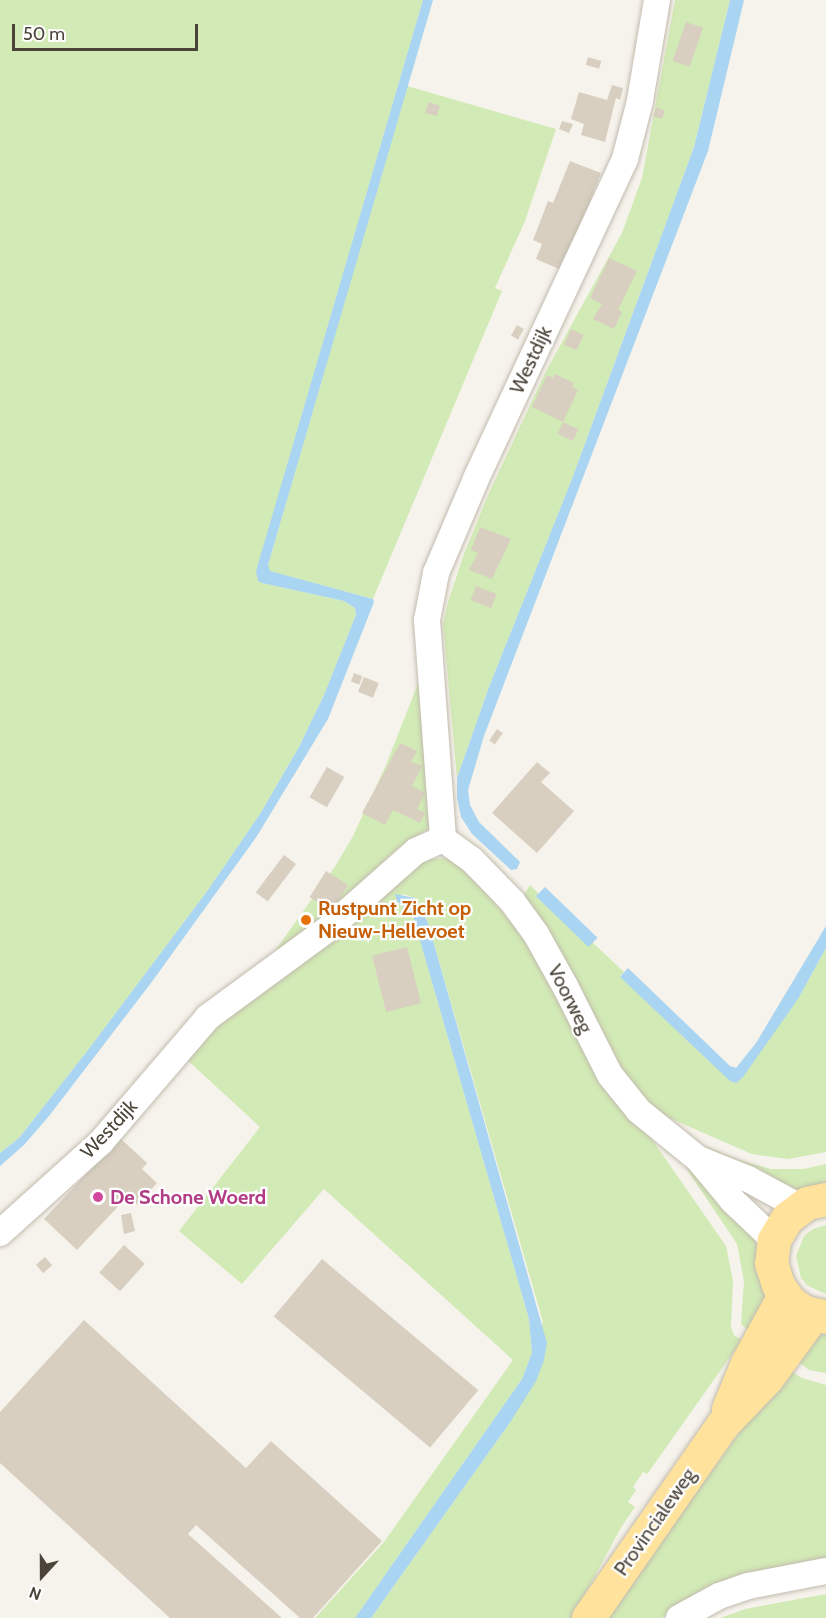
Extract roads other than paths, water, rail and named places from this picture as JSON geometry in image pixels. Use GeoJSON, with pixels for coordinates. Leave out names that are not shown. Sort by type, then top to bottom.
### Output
{"type":"FeatureCollection","features":[{"type":"Feature","properties":{"kind":"main road"},"geometry":{"type":"LineString","coordinates":[[813,1203],[781,1225],[771,1251],[773,1275],[784,1295],[797,1307],[819,1316]]}},
{"type":"Feature","properties":{"kind":"main road","name":"Provincialeweg"},"geometry":{"type":"LineString","coordinates":[[722,1425],[747,1363],[784,1295]]}},
{"type":"Feature","properties":{"kind":"main road","name":"Provincialeweg"},"geometry":{"type":"LineString","coordinates":[[588,1618],[722,1425],[767,1378],[819,1316]]}},
{"type":"Feature","properties":{"kind":"street"},"geometry":{"type":"LineString","coordinates":[[640,101],[638,37],[642,0]]}},
{"type":"Feature","properties":{"kind":"street"},"geometry":{"type":"LineString","coordinates":[[640,101],[657,0]]}},
{"type":"Feature","properties":{"kind":"street","name":"Westdijk"},"geometry":{"type":"LineString","coordinates":[[0,1233],[101,1142],[208,1017],[329,928],[416,851],[443,838],[427,620],[436,573],[476,479],[625,159],[640,101]]}},
{"type":"Feature","properties":{"kind":"street","name":"Voorweg"},"geometry":{"type":"LineString","coordinates":[[443,838],[471,859],[512,901],[536,934],[610,1075],[639,1111],[698,1159],[732,1200],[774,1240]]}},
{"type":"Feature","properties":{"kind":"street","name":"Voorweg"},"geometry":{"type":"LineString","coordinates":[[698,1159],[813,1203]]}},
{"type":"Feature","properties":{"kind":"street"},"geometry":{"type":"LineString","coordinates":[[678,1618],[719,1596],[748,1586],[826,1571]]}},
{"type":"Feature","properties":{"kind":"water"},"geometry":{"type":"Polygon","coordinates":[[[423,0],[433,0],[268,565],[270,571],[373,599],[374,602],[328,719],[257,836],[151,983],[49,1116],[24,1145],[0,1166],[0,1153],[19,1138],[88,1050],[208,890],[260,814],[299,747],[324,695],[356,615],[355,608],[344,601],[262,583],[258,581],[256,571],[423,0]]]}},
{"type":"Feature","properties":{"kind":"water"},"geometry":{"type":"Polygon","coordinates":[[[730,0],[744,0],[708,151],[484,736],[468,790],[470,805],[479,822],[520,862],[517,869],[511,870],[472,834],[461,817],[457,798],[457,778],[489,687],[572,479],[694,147],[730,0]]]}},
{"type":"Feature","properties":{"kind":"water"},"geometry":{"type":"Polygon","coordinates":[[[545,887],[598,938],[588,947],[536,896],[545,887]]]}},
{"type":"Feature","properties":{"kind":"water"},"geometry":{"type":"Polygon","coordinates":[[[395,894],[415,898],[428,923],[547,1343],[544,1360],[536,1381],[511,1421],[371,1618],[355,1618],[522,1379],[532,1353],[529,1319],[413,916],[397,901],[395,894]]]}},
{"type":"Feature","properties":{"kind":"water"},"geometry":{"type":"Polygon","coordinates":[[[826,926],[826,948],[798,999],[743,1077],[736,1083],[730,1081],[620,977],[628,968],[730,1066],[736,1068],[756,1043],[826,926]]]}},
{"type":"Feature","properties":{"kind":"place","name":"Rustpunt Zicht op Nieuw-Hellevoet"},"geometry":{"type":"Point","coordinates":[306,920]}},
{"type":"Feature","properties":{"kind":"place","name":"De Schone Woerd"},"geometry":{"type":"Point","coordinates":[98,1197]}}]}
